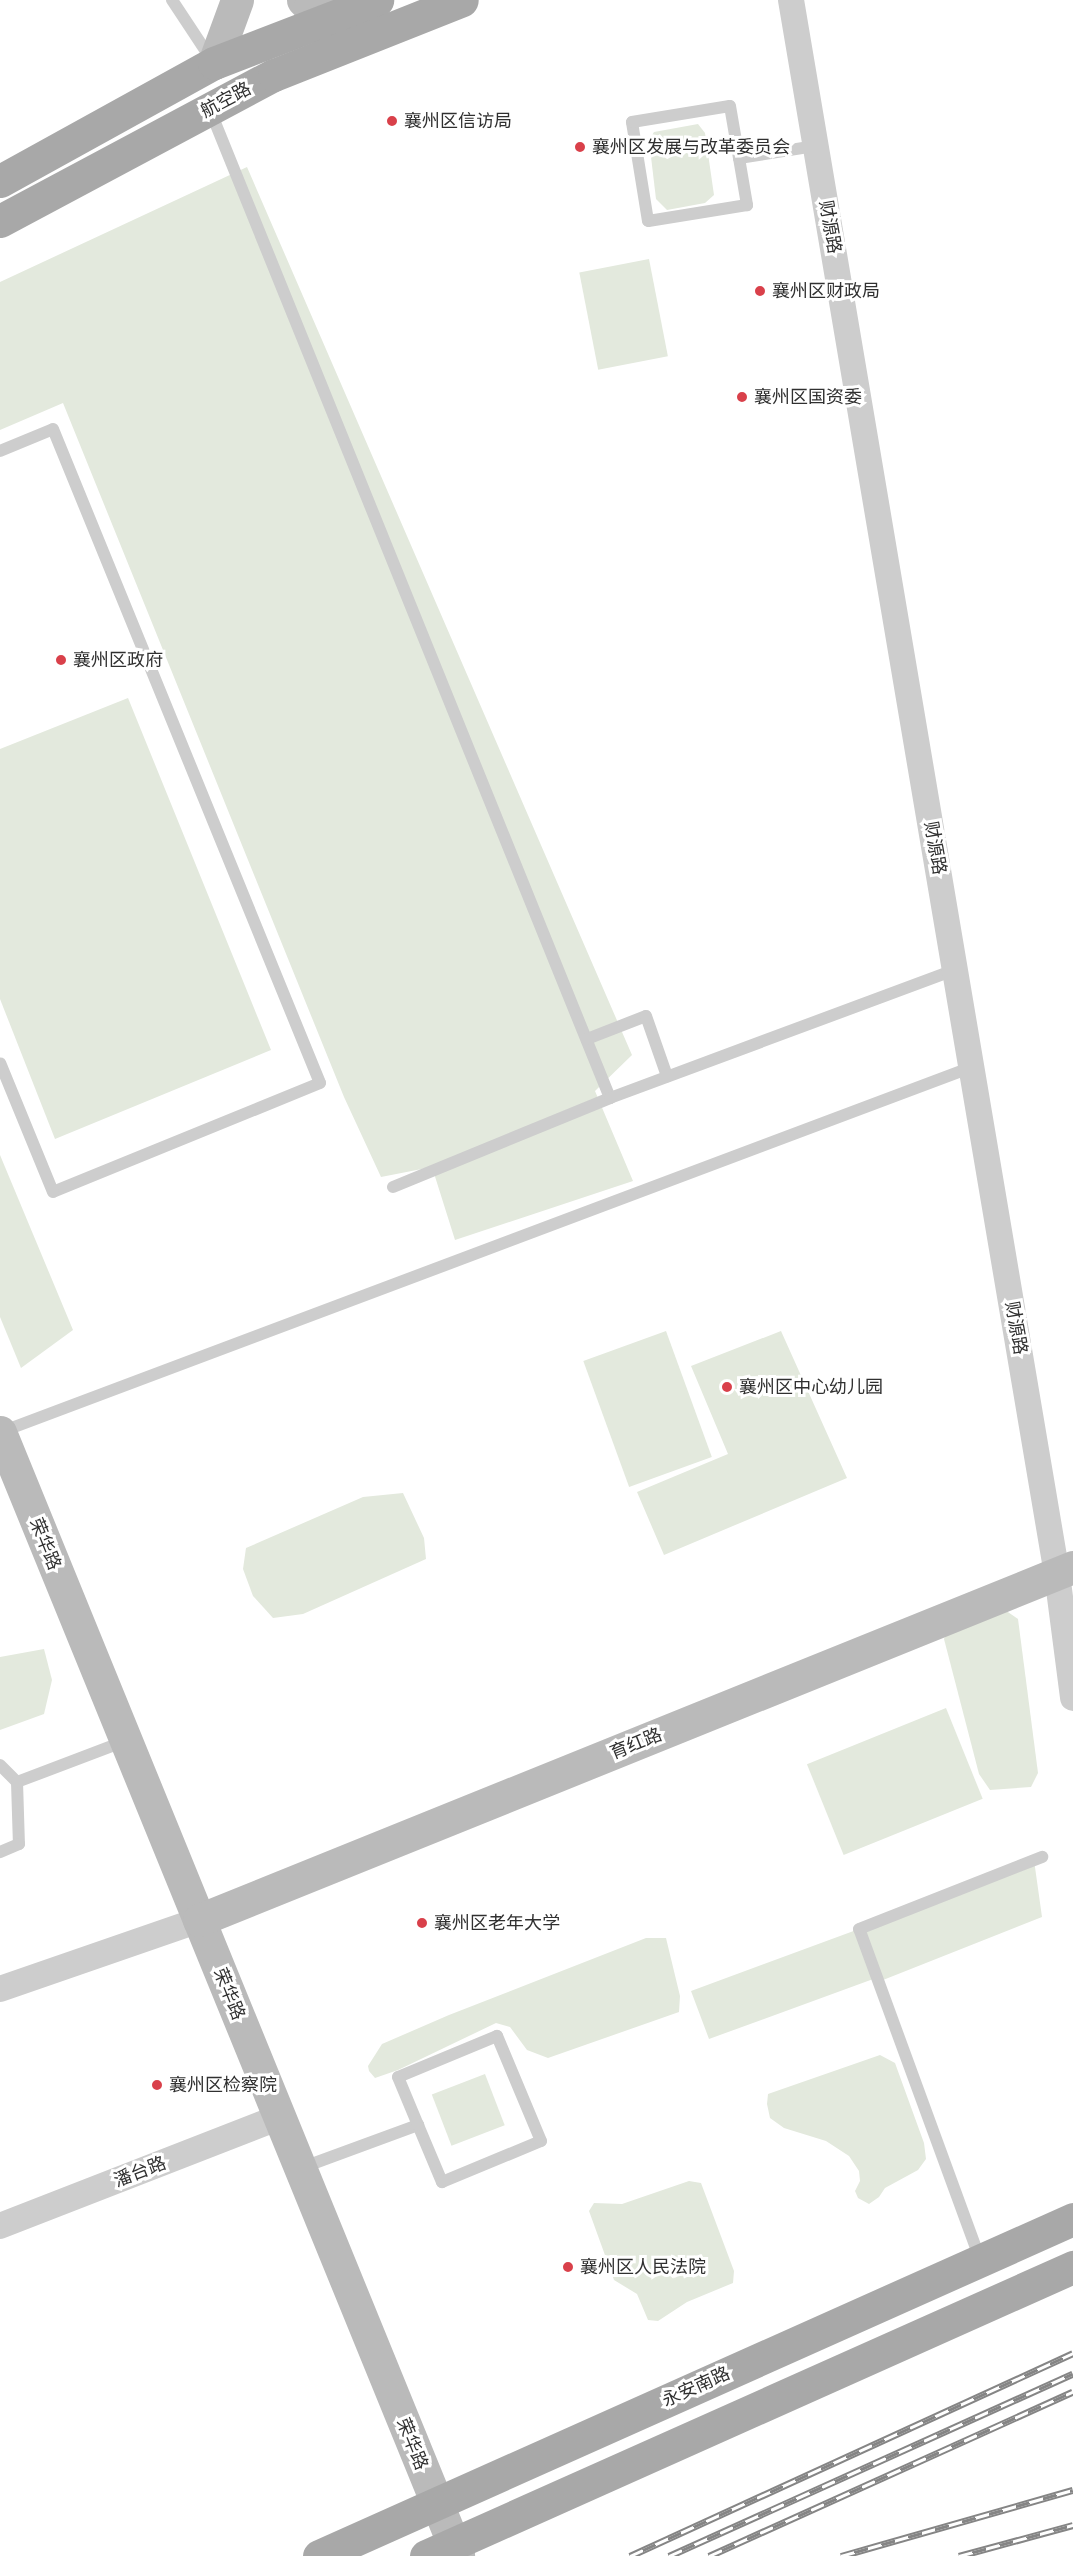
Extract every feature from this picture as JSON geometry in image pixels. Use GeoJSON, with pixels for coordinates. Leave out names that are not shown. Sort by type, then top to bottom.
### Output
{"type":"FeatureCollection","features":[{"type":"Feature","properties":{"kind":"main road"},"geometry":{"type":"LineString","coordinates":[[214,63],[237,0]]}},
{"type":"Feature","properties":{"kind":"main road"},"geometry":{"type":"LineString","coordinates":[[303,0],[310,7],[367,4]]}},
{"type":"Feature","properties":{"kind":"main road","name":"航空路"},"geometry":{"type":"LineString","coordinates":[[0,221],[274,75],[462,0]]}},
{"type":"Feature","properties":{"kind":"main road","name":"航空路"},"geometry":{"type":"LineString","coordinates":[[0,181],[214,63],[367,4]]}},
{"type":"Feature","properties":{"kind":"main road","name":"荣华路"},"geometry":{"type":"LineString","coordinates":[[0,1432],[436,2503],[446,2552]]}},
{"type":"Feature","properties":{"kind":"main road","name":"育红路"},"geometry":{"type":"LineString","coordinates":[[199,1920],[1065,1570]]}},
{"type":"Feature","properties":{"kind":"main road","name":"永安南路"},"geometry":{"type":"LineString","coordinates":[[319,2556],[1073,2219]]}},
{"type":"Feature","properties":{"kind":"main road"},"geometry":{"type":"LineString","coordinates":[[446,2552],[1073,2267]]}},
{"type":"Feature","properties":{"kind":"street","name":"财源路"},"geometry":{"type":"LineString","coordinates":[[791,0],[972,1068],[1065,1570],[1073,1698]]}},
{"type":"Feature","properties":{"kind":"street"},"geometry":{"type":"LineString","coordinates":[[0,1989],[199,1920]]}},
{"type":"Feature","properties":{"kind":"street","name":"潘台路"},"geometry":{"type":"LineString","coordinates":[[0,2226],[279,2117]]}},
{"type":"Feature","properties":{"kind":"lane"},"geometry":{"type":"LineString","coordinates":[[172,0],[214,63]]}},
{"type":"Feature","properties":{"kind":"lane"},"geometry":{"type":"LineString","coordinates":[[730,106],[739,158],[747,204],[648,221],[632,122],[730,106]]}},
{"type":"Feature","properties":{"kind":"lane"},"geometry":{"type":"LineString","coordinates":[[210,109],[610,1098]]}},
{"type":"Feature","properties":{"kind":"lane"},"geometry":{"type":"LineString","coordinates":[[739,158],[816,146]]}},
{"type":"Feature","properties":{"kind":"lane"},"geometry":{"type":"LineString","coordinates":[[0,451],[53,429],[320,1083],[53,1192],[0,1063]]}},
{"type":"Feature","properties":{"kind":"lane"},"geometry":{"type":"LineString","coordinates":[[393,1187],[610,1098],[956,969]]}},
{"type":"Feature","properties":{"kind":"lane"},"geometry":{"type":"LineString","coordinates":[[587,1039],[646,1016],[667,1076]]}},
{"type":"Feature","properties":{"kind":"lane"},"geometry":{"type":"LineString","coordinates":[[0,1432],[972,1068]]}},
{"type":"Feature","properties":{"kind":"lane"},"geometry":{"type":"LineString","coordinates":[[17,1782],[126,1741]]}},
{"type":"Feature","properties":{"kind":"lane"},"geometry":{"type":"LineString","coordinates":[[0,1765],[17,1782],[18,1844],[0,1852]]}},
{"type":"Feature","properties":{"kind":"lane"},"geometry":{"type":"LineString","coordinates":[[981,2260],[859,1929],[1042,1857]]}},
{"type":"Feature","properties":{"kind":"lane"},"geometry":{"type":"LineString","coordinates":[[498,2036],[541,2141],[442,2182],[418,2124],[398,2077],[498,2036]]}},
{"type":"Feature","properties":{"kind":"lane"},"geometry":{"type":"LineString","coordinates":[[300,2169],[418,2124]]}},
{"type":"Feature","properties":{"kind":"shaded area"},"geometry":{"type":"Polygon","coordinates":[[[698,124],[705,133],[714,195],[705,203],[667,210],[656,199],[649,140],[654,132],[698,124]]]}},
{"type":"Feature","properties":{"kind":"shaded area"},"geometry":{"type":"Polygon","coordinates":[[[247,167],[632,1055],[595,1091],[633,1181],[455,1240],[432,1167],[381,1177],[344,1097],[63,403],[0,430],[0,282],[247,167]]]}},
{"type":"Feature","properties":{"kind":"shaded area"},"geometry":{"type":"Polygon","coordinates":[[[649,259],[668,356],[598,370],[579,273],[649,259]]]}},
{"type":"Feature","properties":{"kind":"shaded area"},"geometry":{"type":"Polygon","coordinates":[[[128,698],[271,1050],[55,1139],[0,999],[0,749],[128,698]]]}},
{"type":"Feature","properties":{"kind":"shaded area"},"geometry":{"type":"Polygon","coordinates":[[[0,1155],[73,1330],[21,1368],[0,1317],[0,1155]]]}},
{"type":"Feature","properties":{"kind":"shaded area"},"geometry":{"type":"Polygon","coordinates":[[[666,1331],[712,1457],[629,1487],[583,1361],[666,1331]]]}},
{"type":"Feature","properties":{"kind":"shaded area"},"geometry":{"type":"Polygon","coordinates":[[[781,1331],[847,1478],[664,1555],[637,1492],[728,1454],[691,1366],[781,1331]]]}},
{"type":"Feature","properties":{"kind":"shaded area"},"geometry":{"type":"Polygon","coordinates":[[[403,1493],[424,1538],[426,1559],[303,1614],[273,1618],[253,1596],[243,1569],[246,1548],[363,1497],[403,1493]]]}},
{"type":"Feature","properties":{"kind":"shaded area"},"geometry":{"type":"Polygon","coordinates":[[[1005,1610],[1018,1619],[1038,1773],[1031,1787],[990,1790],[979,1774],[944,1639],[947,1631],[1005,1610]]]}},
{"type":"Feature","properties":{"kind":"shaded area"},"geometry":{"type":"Polygon","coordinates":[[[44,1649],[52,1680],[44,1714],[0,1730],[0,1657],[44,1649]]]}},
{"type":"Feature","properties":{"kind":"shaded area"},"geometry":{"type":"Polygon","coordinates":[[[946,1708],[983,1799],[844,1855],[807,1764],[946,1708]]]}},
{"type":"Feature","properties":{"kind":"shaded area"},"geometry":{"type":"Polygon","coordinates":[[[1034,1860],[1042,1917],[878,1982],[876,1978],[709,2039],[691,1991],[859,1929],[1034,1860]]]}},
{"type":"Feature","properties":{"kind":"shaded area"},"geometry":{"type":"Polygon","coordinates":[[[646,1938],[666,1938],[680,1996],[679,2012],[548,2058],[527,2050],[510,2027],[496,2023],[398,2070],[375,2078],[369,2071],[368,2066],[382,2044],[449,2015],[646,1938]]]}},
{"type":"Feature","properties":{"kind":"shaded area"},"geometry":{"type":"Polygon","coordinates":[[[880,2055],[895,2063],[924,2143],[926,2159],[918,2170],[885,2188],[879,2197],[869,2204],[858,2198],[855,2191],[860,2181],[859,2171],[849,2156],[826,2141],[784,2128],[770,2118],[767,2104],[768,2094],[880,2055]]]}},
{"type":"Feature","properties":{"kind":"shaded area"},"geometry":{"type":"Polygon","coordinates":[[[485,2074],[505,2125],[451,2146],[432,2094],[485,2074]]]}},
{"type":"Feature","properties":{"kind":"shaded area"},"geometry":{"type":"Polygon","coordinates":[[[689,2181],[701,2183],[734,2271],[733,2283],[687,2302],[658,2321],[648,2320],[637,2294],[614,2280],[589,2211],[594,2203],[622,2204],[689,2181]]]}},
{"type":"Feature","properties":{"kind":"railway"},"geometry":{"type":"LineString","coordinates":[[630,2556],[1073,2353]]}},
{"type":"Feature","properties":{"kind":"railway"},"geometry":{"type":"LineString","coordinates":[[669,2556],[1073,2374]]}},
{"type":"Feature","properties":{"kind":"railway"},"geometry":{"type":"LineString","coordinates":[[709,2556],[1073,2392]]}},
{"type":"Feature","properties":{"kind":"railway"},"geometry":{"type":"LineString","coordinates":[[841,2556],[1073,2490]]}},
{"type":"Feature","properties":{"kind":"railway"},"geometry":{"type":"LineString","coordinates":[[959,2556],[1073,2525]]}},
{"type":"Feature","properties":{"kind":"place","name":"襄州区信访局"},"geometry":{"type":"Point","coordinates":[392,121]}},
{"type":"Feature","properties":{"kind":"place","name":"襄州区发展与改革委员会"},"geometry":{"type":"Point","coordinates":[580,147]}},
{"type":"Feature","properties":{"kind":"place","name":"襄州区财政局"},"geometry":{"type":"Point","coordinates":[760,291]}},
{"type":"Feature","properties":{"kind":"place","name":"襄州区国资委"},"geometry":{"type":"Point","coordinates":[742,397]}},
{"type":"Feature","properties":{"kind":"place","name":"襄州区政府"},"geometry":{"type":"Point","coordinates":[61,660]}},
{"type":"Feature","properties":{"kind":"place","name":"襄州区中心幼儿园"},"geometry":{"type":"Point","coordinates":[727,1387]}},
{"type":"Feature","properties":{"kind":"place","name":"襄州区老年大学"},"geometry":{"type":"Point","coordinates":[422,1923]}},
{"type":"Feature","properties":{"kind":"place","name":"襄州区检察院"},"geometry":{"type":"Point","coordinates":[157,2085]}},
{"type":"Feature","properties":{"kind":"place","name":"襄州区人民法院"},"geometry":{"type":"Point","coordinates":[568,2267]}}]}
